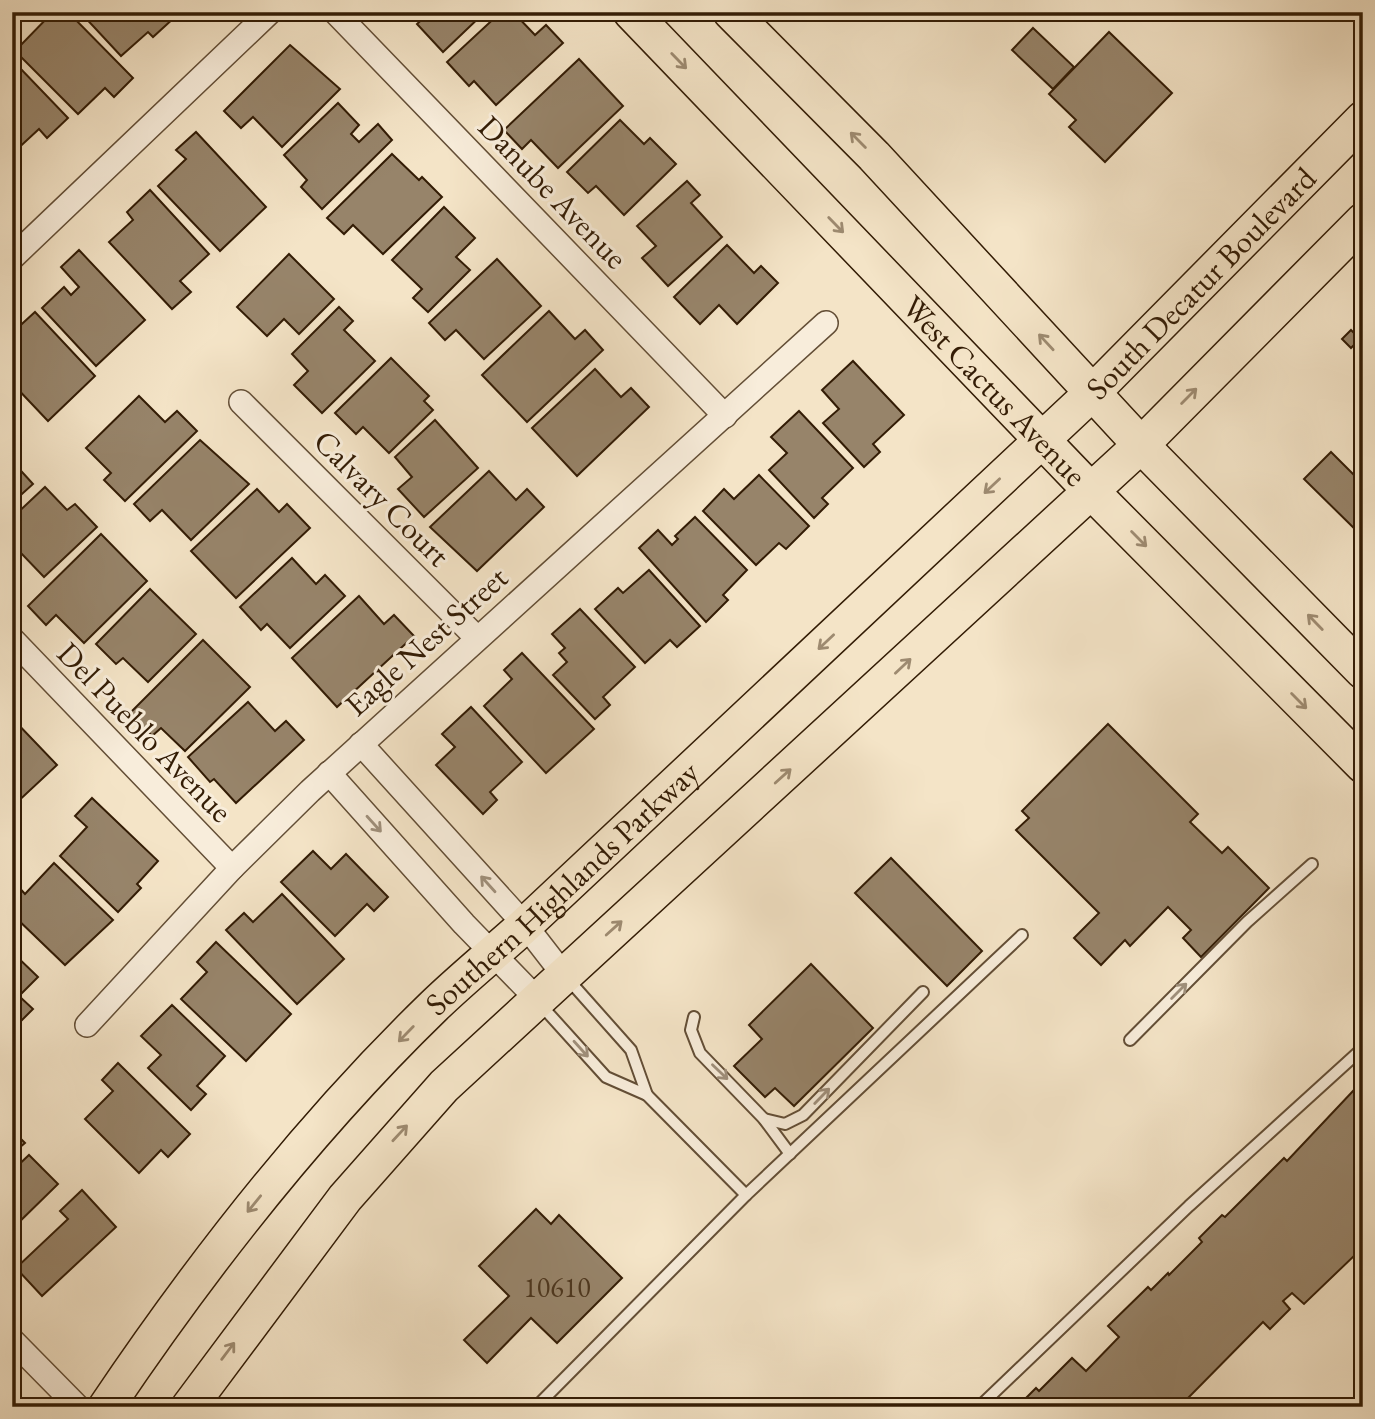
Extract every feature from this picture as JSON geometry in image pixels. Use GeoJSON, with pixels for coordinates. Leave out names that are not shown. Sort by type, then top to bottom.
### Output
{"type":"FeatureCollection","features":[{"type":"Feature","properties":{"kind":"main road","name":"West Cactus Avenue"},"geometry":{"type":"LineString","coordinates":[[631,12],[1055,428],[1116,468],[1363,671]]}},
{"type":"Feature","properties":{"kind":"main road","name":"West Cactus Avenue"},"geometry":{"type":"LineString","coordinates":[[732,12],[874,156],[1092,393],[1116,468],[1363,765]]}},
{"type":"Feature","properties":{"kind":"main road","name":"South Decatur Boulevard"},"geometry":{"type":"LineString","coordinates":[[1055,428],[1363,119]]}},
{"type":"Feature","properties":{"kind":"main road"},"geometry":{"type":"LineString","coordinates":[[1116,468],[1363,221]]}},
{"type":"Feature","properties":{"kind":"main road","name":"Southern Highlands Parkway"},"geometry":{"type":"LineString","coordinates":[[106,1407],[186,1292],[305,1142],[435,1005],[525,925],[1055,428]]}},
{"type":"Feature","properties":{"kind":"main road","name":"Southern Highlands Parkway"},"geometry":{"type":"LineString","coordinates":[[188,1407],[286,1273],[391,1142],[444,1086],[563,974],[838,727],[1116,468]]}},
{"type":"Feature","properties":{"kind":"street"},"geometry":{"type":"LineString","coordinates":[[12,258],[270,12]]}},
{"type":"Feature","properties":{"kind":"street","name":"Danube Avenue"},"geometry":{"type":"LineString","coordinates":[[335,12],[725,416]]}},
{"type":"Feature","properties":{"kind":"street","name":"Eagle Nest Street"},"geometry":{"type":"LineString","coordinates":[[88,1025],[232,868],[329,773],[826,323]]}},
{"type":"Feature","properties":{"kind":"street","name":"Calvary Court"},"geometry":{"type":"LineString","coordinates":[[241,402],[477,638]]}},
{"type":"Feature","properties":{"kind":"street","name":"Del Pueblo Avenue"},"geometry":{"type":"LineString","coordinates":[[12,639],[232,868]]}},
{"type":"Feature","properties":{"kind":"street"},"geometry":{"type":"LineString","coordinates":[[360,744],[525,925],[563,974]]}},
{"type":"Feature","properties":{"kind":"street"},"geometry":{"type":"LineString","coordinates":[[329,773],[536,999]]}},
{"type":"Feature","properties":{"kind":"street"},"geometry":{"type":"LineString","coordinates":[[12,1340],[78,1407]]}},
{"type":"Feature","properties":{"kind":"lane"},"geometry":{"type":"LineString","coordinates":[[1130,1040],[1247,922],[1312,864]]}},
{"type":"Feature","properties":{"kind":"lane"},"geometry":{"type":"LineString","coordinates":[[536,1407],[746,1195],[1022,935]]}},
{"type":"Feature","properties":{"kind":"lane"},"geometry":{"type":"LineString","coordinates":[[563,974],[631,1050],[648,1095]]}},
{"type":"Feature","properties":{"kind":"lane"},"geometry":{"type":"LineString","coordinates":[[764,1119],[785,1124],[803,1115],[923,992]]}},
{"type":"Feature","properties":{"kind":"lane"},"geometry":{"type":"LineString","coordinates":[[536,999],[606,1077],[648,1095],[746,1195]]}},
{"type":"Feature","properties":{"kind":"lane"},"geometry":{"type":"LineString","coordinates":[[694,1017],[691,1030],[700,1053],[764,1119],[790,1154]]}},
{"type":"Feature","properties":{"kind":"lane"},"geometry":{"type":"LineString","coordinates":[[979,1407],[1189,1206],[1363,1048]]}},
{"type":"Feature","properties":{"kind":"building"},"geometry":{"type":"Polygon","coordinates":[[[53,12],[68,12],[133,78],[114,97],[105,88],[78,114],[15,51],[53,12]]]}},
{"type":"Feature","properties":{"kind":"building"},"geometry":{"type":"Polygon","coordinates":[[[80,12],[170,12],[175,17],[153,37],[148,32],[121,56],[80,12]]]}},
{"type":"Feature","properties":{"kind":"building"},"geometry":{"type":"Polygon","coordinates":[[[430,12],[485,12],[443,52],[417,24],[430,12]]]}},
{"type":"Feature","properties":{"kind":"building"},"geometry":{"type":"Polygon","coordinates":[[[501,12],[513,12],[535,35],[546,25],[563,43],[496,105],[474,81],[469,86],[447,62],[501,12]]]}},
{"type":"Feature","properties":{"kind":"building"},"geometry":{"type":"Polygon","coordinates":[[[1033,28],[1074,67],[1053,89],[1012,50],[1033,28]]]}},
{"type":"Feature","properties":{"kind":"building"},"geometry":{"type":"Polygon","coordinates":[[[1109,32],[1172,93],[1105,162],[1069,127],[1076,120],[1049,94],[1109,32]]]}},
{"type":"Feature","properties":{"kind":"building"},"geometry":{"type":"Polygon","coordinates":[[[290,45],[340,89],[282,147],[253,117],[241,128],[224,111],[290,45]]]}},
{"type":"Feature","properties":{"kind":"building"},"geometry":{"type":"Polygon","coordinates":[[[579,59],[623,106],[558,168],[531,140],[522,149],[504,130],[579,59]]]}},
{"type":"Feature","properties":{"kind":"building"},"geometry":{"type":"Polygon","coordinates":[[[18,66],[68,118],[47,138],[39,129],[12,154],[12,71],[18,66]]]}},
{"type":"Feature","properties":{"kind":"building"},"geometry":{"type":"Polygon","coordinates":[[[338,103],[359,125],[351,134],[359,142],[378,124],[392,140],[322,209],[301,187],[307,180],[284,155],[338,103]]]}},
{"type":"Feature","properties":{"kind":"building"},"geometry":{"type":"Polygon","coordinates":[[[620,120],[644,144],[650,138],[676,164],[624,215],[596,186],[588,193],[567,172],[620,120]]]}},
{"type":"Feature","properties":{"kind":"building"},"geometry":{"type":"Polygon","coordinates":[[[196,132],[266,207],[220,251],[158,186],[186,159],[176,150],[196,132]]]}},
{"type":"Feature","properties":{"kind":"building"},"geometry":{"type":"Polygon","coordinates":[[[392,154],[419,180],[422,177],[442,197],[383,254],[353,225],[344,234],[327,218],[392,154]]]}},
{"type":"Feature","properties":{"kind":"building"},"geometry":{"type":"Polygon","coordinates":[[[687,181],[700,195],[691,203],[722,237],[668,286],[642,258],[656,246],[637,226],[687,181]]]}},
{"type":"Feature","properties":{"kind":"building"},"geometry":{"type":"Polygon","coordinates":[[[150,190],[209,254],[180,281],[191,292],[172,309],[109,242],[133,220],[127,212],[150,190]]]}},
{"type":"Feature","properties":{"kind":"building"},"geometry":{"type":"Polygon","coordinates":[[[444,207],[475,238],[456,257],[470,270],[428,312],[413,298],[422,289],[392,260],[444,207]]]}},
{"type":"Feature","properties":{"kind":"building"},"geometry":{"type":"Polygon","coordinates":[[[727,245],[754,273],[761,266],[778,283],[737,324],[719,305],[700,324],[674,297],[727,245]]]}},
{"type":"Feature","properties":{"kind":"building"},"geometry":{"type":"Polygon","coordinates":[[[79,250],[145,320],[96,366],[42,308],[64,287],[71,295],[79,287],[61,267],[79,250]]]}},
{"type":"Feature","properties":{"kind":"building"},"geometry":{"type":"Polygon","coordinates":[[[289,254],[334,299],[299,334],[284,319],[267,336],[237,307],[289,254]]]}},
{"type":"Feature","properties":{"kind":"building"},"geometry":{"type":"Polygon","coordinates":[[[497,259],[541,306],[484,359],[456,330],[445,340],[429,323],[497,259]]]}},
{"type":"Feature","properties":{"kind":"building"},"geometry":{"type":"Polygon","coordinates":[[[339,307],[353,321],[344,330],[375,361],[322,413],[294,385],[308,371],[292,354],[339,307]]]}},
{"type":"Feature","properties":{"kind":"building"},"geometry":{"type":"Polygon","coordinates":[[[549,311],[575,339],[585,330],[603,350],[527,422],[482,375],[549,311]]]}},
{"type":"Feature","properties":{"kind":"building"},"geometry":{"type":"Polygon","coordinates":[[[35,312],[95,376],[48,421],[12,383],[12,333],[35,312]]]}},
{"type":"Feature","properties":{"kind":"building"},"geometry":{"type":"Polygon","coordinates":[[[1351,330],[1360,339],[1351,348],[1342,339],[1351,330]]]}},
{"type":"Feature","properties":{"kind":"building"},"geometry":{"type":"Polygon","coordinates":[[[391,358],[429,396],[424,401],[433,410],[389,453],[363,427],[356,434],[335,413],[391,358]]]}},
{"type":"Feature","properties":{"kind":"building"},"geometry":{"type":"Polygon","coordinates":[[[853,361],[904,415],[873,444],[880,452],[864,467],[823,423],[839,409],[822,390],[853,361]]]}},
{"type":"Feature","properties":{"kind":"building"},"geometry":{"type":"Polygon","coordinates":[[[595,369],[621,397],[631,388],[649,407],[577,476],[532,428],[595,369]]]}},
{"type":"Feature","properties":{"kind":"building"},"geometry":{"type":"Polygon","coordinates":[[[139,396],[165,422],[177,411],[197,431],[125,501],[104,480],[111,473],[86,448],[139,396]]]}},
{"type":"Feature","properties":{"kind":"building"},"geometry":{"type":"Polygon","coordinates":[[[799,411],[853,468],[822,498],[828,504],[814,518],[769,470],[787,453],[771,437],[799,411]]]}},
{"type":"Feature","properties":{"kind":"building"},"geometry":{"type":"Polygon","coordinates":[[[435,420],[478,468],[424,517],[398,489],[412,477],[395,457],[435,420]]]}},
{"type":"Feature","properties":{"kind":"building"},"geometry":{"type":"Polygon","coordinates":[[[200,440],[249,484],[191,540],[162,510],[150,521],[134,504],[200,440]]]}},
{"type":"Feature","properties":{"kind":"building"},"geometry":{"type":"Polygon","coordinates":[[[1331,452],[1363,484],[1363,537],[1304,479],[1331,452]]]}},
{"type":"Feature","properties":{"kind":"building"},"geometry":{"type":"Polygon","coordinates":[[[12,461],[33,484],[12,503],[12,461]]]}},
{"type":"Feature","properties":{"kind":"building"},"geometry":{"type":"Polygon","coordinates":[[[489,471],[516,500],[527,489],[544,507],[477,571],[430,527],[489,471]]]}},
{"type":"Feature","properties":{"kind":"building"},"geometry":{"type":"Polygon","coordinates":[[[759,475],[809,526],[786,549],[779,543],[756,565],[703,511],[724,489],[734,499],[759,475]]]}},
{"type":"Feature","properties":{"kind":"building"},"geometry":{"type":"Polygon","coordinates":[[[45,487],[67,510],[75,504],[97,527],[44,577],[21,553],[12,559],[12,518],[45,487]]]}},
{"type":"Feature","properties":{"kind":"building"},"geometry":{"type":"Polygon","coordinates":[[[257,489],[279,512],[287,504],[310,528],[236,598],[191,551],[257,489]]]}},
{"type":"Feature","properties":{"kind":"building"},"geometry":{"type":"Polygon","coordinates":[[[695,517],[747,570],[723,595],[728,600],[706,622],[639,548],[658,530],[672,545],[678,539],[675,536],[695,517]]]}},
{"type":"Feature","properties":{"kind":"building"},"geometry":{"type":"Polygon","coordinates":[[[101,534],[147,581],[84,643],[56,615],[46,625],[28,606],[101,534]]]}},
{"type":"Feature","properties":{"kind":"building"},"geometry":{"type":"Polygon","coordinates":[[[292,558],[316,584],[325,575],[345,596],[290,648],[267,624],[261,630],[240,607],[292,558]]]}},
{"type":"Feature","properties":{"kind":"building"},"geometry":{"type":"Polygon","coordinates":[[[649,570],[700,626],[677,647],[670,640],[645,663],[595,609],[618,588],[623,593],[649,570]]]}},
{"type":"Feature","properties":{"kind":"building"},"geometry":{"type":"Polygon","coordinates":[[[150,589],[196,634],[148,682],[123,658],[116,664],[96,644],[150,589]]]}},
{"type":"Feature","properties":{"kind":"building"},"geometry":{"type":"Polygon","coordinates":[[[359,596],[384,624],[394,615],[414,636],[337,707],[292,658],[359,596]]]}},
{"type":"Feature","properties":{"kind":"building"},"geometry":{"type":"Polygon","coordinates":[[[580,609],[635,667],[603,697],[610,705],[595,719],[553,675],[567,662],[559,653],[565,648],[552,634],[580,609]]]}},
{"type":"Feature","properties":{"kind":"building"},"geometry":{"type":"Polygon","coordinates":[[[203,640],[250,687],[185,751],[161,728],[152,736],[130,713],[203,640]]]}},
{"type":"Feature","properties":{"kind":"building"},"geometry":{"type":"Polygon","coordinates":[[[522,653],[594,729],[546,773],[484,706],[512,679],[504,670],[522,653]]]}},
{"type":"Feature","properties":{"kind":"building"},"geometry":{"type":"Polygon","coordinates":[[[248,702],[275,731],[286,721],[304,740],[236,803],[214,779],[210,782],[188,757],[248,702]]]}},
{"type":"Feature","properties":{"kind":"building"},"geometry":{"type":"Polygon","coordinates":[[[471,707],[522,762],[490,792],[497,800],[483,814],[436,765],[455,747],[442,734],[471,707]]]}},
{"type":"Feature","properties":{"kind":"building"},"geometry":{"type":"Polygon","coordinates":[[[12,718],[57,765],[12,807],[12,718]]]}},
{"type":"Feature","properties":{"kind":"building"},"geometry":{"type":"Polygon","coordinates":[[[1108,724],[1198,814],[1190,822],[1222,853],[1228,847],[1269,888],[1201,957],[1183,938],[1191,930],[1168,907],[1130,946],[1125,940],[1101,965],[1074,938],[1099,913],[1016,830],[1029,818],[1022,811],[1108,724]]]}},
{"type":"Feature","properties":{"kind":"building"},"geometry":{"type":"Polygon","coordinates":[[[92,798],[158,861],[137,884],[141,888],[118,912],[60,856],[87,827],[75,816],[92,798]]]}},
{"type":"Feature","properties":{"kind":"building"},"geometry":{"type":"Polygon","coordinates":[[[313,851],[331,869],[346,854],[388,897],[374,911],[367,904],[335,936],[281,882],[313,851]]]}},
{"type":"Feature","properties":{"kind":"building"},"geometry":{"type":"Polygon","coordinates":[[[891,858],[982,951],[947,986],[855,893],[891,858]]]}},
{"type":"Feature","properties":{"kind":"building"},"geometry":{"type":"Polygon","coordinates":[[[54,863],[113,920],[65,965],[12,914],[12,886],[15,883],[25,894],[54,863]]]}},
{"type":"Feature","properties":{"kind":"building"},"geometry":{"type":"Polygon","coordinates":[[[282,894],[344,959],[297,1004],[226,930],[244,913],[253,922],[282,894]]]}},
{"type":"Feature","properties":{"kind":"building"},"geometry":{"type":"Polygon","coordinates":[[[216,942],[291,1014],[246,1061],[181,999],[207,972],[197,962],[216,942]]]}},
{"type":"Feature","properties":{"kind":"building"},"geometry":{"type":"Polygon","coordinates":[[[12,952],[38,977],[19,996],[33,1009],[12,1030],[12,952]]]}},
{"type":"Feature","properties":{"kind":"building"},"geometry":{"type":"Polygon","coordinates":[[[811,964],[873,1028],[794,1106],[775,1088],[765,1097],[734,1066],[762,1039],[749,1025],[811,964]]]}},
{"type":"Feature","properties":{"kind":"building"},"geometry":{"type":"Polygon","coordinates":[[[172,1005],[225,1056],[197,1086],[206,1094],[191,1110],[148,1068],[161,1055],[141,1036],[172,1005]]]}},
{"type":"Feature","properties":{"kind":"building"},"geometry":{"type":"Polygon","coordinates":[[[118,1063],[190,1134],[168,1157],[161,1150],[139,1173],[85,1119],[113,1091],[102,1080],[118,1063]]]}},
{"type":"Feature","properties":{"kind":"building"},"geometry":{"type":"Polygon","coordinates":[[[1363,1087],[1363,1258],[1357,1253],[1304,1304],[1292,1293],[1283,1301],[1290,1309],[1270,1329],[1263,1322],[1187,1399],[1195,1407],[1012,1407],[1017,1401],[1020,1404],[1036,1388],[1039,1391],[1072,1358],[1086,1371],[1119,1337],[1108,1326],[1148,1287],[1151,1290],[1168,1273],[1169,1275],[1202,1242],[1199,1238],[1222,1215],[1225,1217],[1284,1158],[1287,1161],[1353,1091],[1356,1094],[1363,1087]]]}},
{"type":"Feature","properties":{"kind":"building"},"geometry":{"type":"Polygon","coordinates":[[[12,1130],[25,1143],[12,1154],[12,1130]]]}},
{"type":"Feature","properties":{"kind":"building"},"geometry":{"type":"Polygon","coordinates":[[[29,1155],[58,1184],[12,1229],[12,1171],[29,1155]]]}},
{"type":"Feature","properties":{"kind":"building"},"geometry":{"type":"Polygon","coordinates":[[[82,1190],[116,1227],[42,1296],[16,1268],[68,1219],[60,1211],[82,1190]]]}},
{"type":"Feature","properties":{"kind":"building"},"geometry":{"type":"Polygon","coordinates":[[[536,1209],[551,1224],[559,1215],[622,1278],[557,1343],[531,1318],[487,1363],[464,1340],[509,1296],[479,1266],[536,1209]]]}}]}
